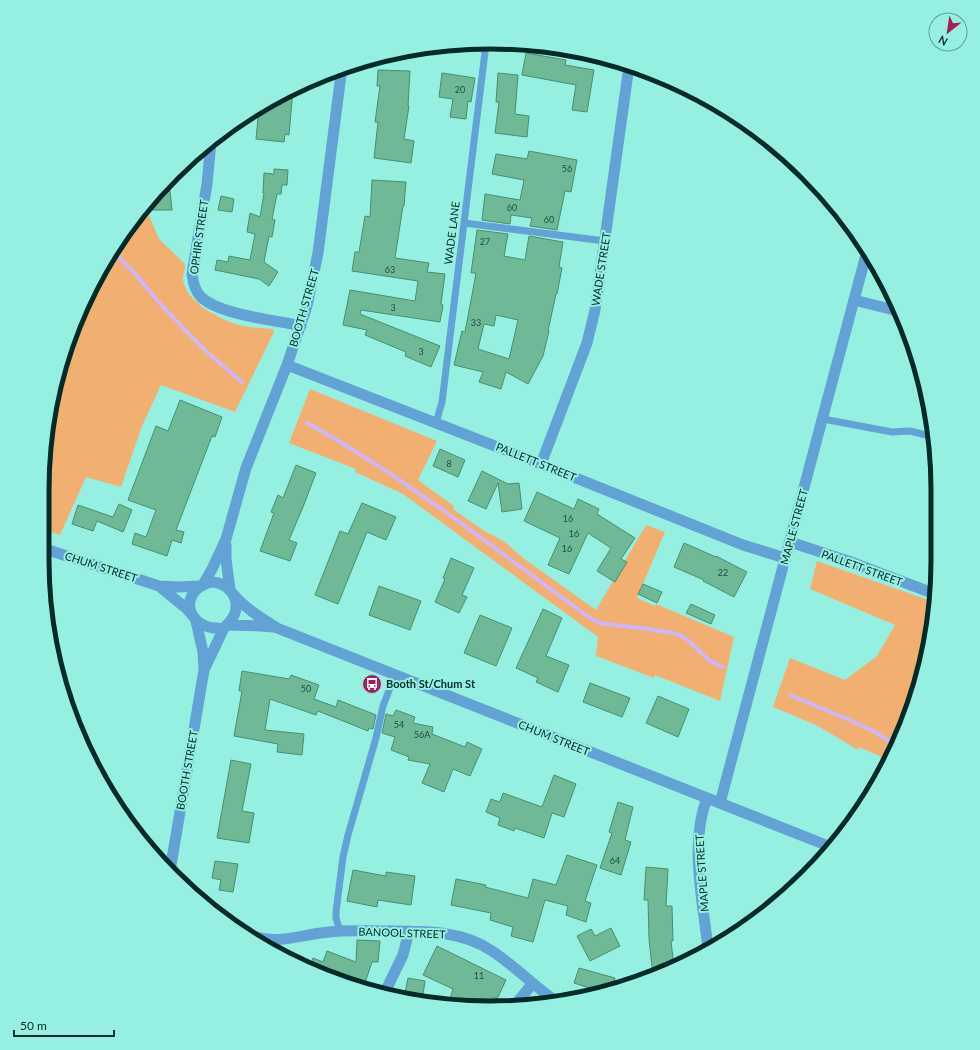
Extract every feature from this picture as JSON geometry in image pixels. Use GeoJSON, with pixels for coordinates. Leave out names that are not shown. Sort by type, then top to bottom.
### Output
{"type":"FeatureCollection","features":[{"type":"Feature","properties":{"kind":"street","name":"WADE STREET"},"geometry":{"type":"LineString","coordinates":[[541,464],[587,342],[595,310],[628,71]]}},
{"type":"Feature","properties":{"kind":"street","name":"BOOTH STREET"},"geometry":{"type":"LineString","coordinates":[[201,585],[212,569],[226,539],[246,468],[301,326],[312,285],[318,253],[341,75]]}},
{"type":"Feature","properties":{"kind":"street","name":"OPHIR STREET"},"geometry":{"type":"LineString","coordinates":[[210,149],[207,184],[192,274],[194,286],[200,296],[212,305],[226,310],[301,326]]}},
{"type":"Feature","properties":{"kind":"street","name":"MAPLE STREET"},"geometry":{"type":"LineString","coordinates":[[720,803],[865,258]]}},
{"type":"Feature","properties":{"kind":"street"},"geometry":{"type":"LineString","coordinates":[[854,300],[892,310]]}},
{"type":"Feature","properties":{"kind":"street","name":"PALLETT STREET"},"geometry":{"type":"LineString","coordinates":[[287,365],[743,545],[785,558]]}},
{"type":"Feature","properties":{"kind":"street","name":"BOOTH STREET"},"geometry":{"type":"LineString","coordinates":[[226,539],[226,559],[232,592]]}},
{"type":"Feature","properties":{"kind":"street","name":"PALLETT STREET"},"geometry":{"type":"LineString","coordinates":[[790,542],[848,561],[930,592]]}},
{"type":"Feature","properties":{"kind":"street","name":"CHUM STREET"},"geometry":{"type":"LineString","coordinates":[[49,550],[159,586],[179,587],[201,585]]}},
{"type":"Feature","properties":{"kind":"street"},"geometry":{"type":"LineString","coordinates":[[212,582],[218,583],[224,585],[232,592],[236,607],[234,614],[225,626],[216,629],[207,627],[194,618],[191,610],[191,600],[193,594],[201,585],[212,582]]}},
{"type":"Feature","properties":{"kind":"street","name":"CHUM STREET"},"geometry":{"type":"LineString","coordinates":[[159,586],[187,608],[194,618]]}},
{"type":"Feature","properties":{"kind":"street","name":"CHUM STREET"},"geometry":{"type":"LineString","coordinates":[[232,592],[246,607],[277,628],[827,845]]}},
{"type":"Feature","properties":{"kind":"street","name":"BOOTH STREET"},"geometry":{"type":"LineString","coordinates":[[171,865],[204,670],[203,652],[194,618]]}},
{"type":"Feature","properties":{"kind":"street","name":"BOOTH STREET"},"geometry":{"type":"LineString","coordinates":[[204,670],[225,626]]}},
{"type":"Feature","properties":{"kind":"street","name":"CHUM STREET"},"geometry":{"type":"LineString","coordinates":[[225,626],[261,626],[277,628]]}},
{"type":"Feature","properties":{"kind":"street","name":"MAPLE STREET"},"geometry":{"type":"LineString","coordinates":[[707,798],[699,825],[699,853],[700,886],[707,944]]}},
{"type":"Feature","properties":{"kind":"street","name":"BANOOL STREET"},"geometry":{"type":"LineString","coordinates":[[265,939],[340,931],[409,931],[450,934],[479,944],[501,957],[551,997]]}},
{"type":"Feature","properties":{"kind":"street"},"geometry":{"type":"LineString","coordinates":[[386,989],[402,955],[409,931]]}},
{"type":"Feature","properties":{"kind":"street"},"geometry":{"type":"LineString","coordinates":[[519,1000],[533,982]]}},
{"type":"Feature","properties":{"kind":"lane","name":"WADE LANE"},"geometry":{"type":"LineString","coordinates":[[436,423],[442,402],[485,49]]}},
{"type":"Feature","properties":{"kind":"lane"},"geometry":{"type":"LineString","coordinates":[[464,222],[605,241]]}},
{"type":"Feature","properties":{"kind":"lane"},"geometry":{"type":"LineString","coordinates":[[823,419],[892,432],[910,431],[927,435]]}},
{"type":"Feature","properties":{"kind":"lane"},"geometry":{"type":"LineString","coordinates":[[340,931],[336,918],[336,912],[345,850],[383,706],[395,675]]}},
{"type":"Feature","properties":{"kind":"shaded area"},"geometry":{"type":"Polygon","coordinates":[[[148,212],[159,239],[185,264],[183,280],[185,288],[196,302],[220,318],[236,324],[254,328],[273,329],[274,332],[235,412],[161,385],[142,426],[121,487],[86,477],[60,535],[49,531],[49,490],[53,432],[57,404],[64,376],[72,348],[94,295],[123,245],[148,212]]]}},
{"type":"Feature","properties":{"kind":"shaded area"},"geometry":{"type":"Polygon","coordinates":[[[310,389],[437,441],[418,480],[454,506],[453,509],[483,530],[505,542],[523,558],[596,610],[646,525],[665,532],[637,598],[655,606],[656,604],[734,637],[720,701],[655,675],[654,678],[596,656],[598,637],[403,494],[355,472],[356,469],[289,443],[310,389]]]}},
{"type":"Feature","properties":{"kind":"shaded area"},"geometry":{"type":"Polygon","coordinates":[[[817,561],[929,600],[923,646],[908,702],[881,763],[880,763],[882,757],[859,747],[858,750],[818,726],[773,707],[790,658],[845,680],[877,656],[895,625],[810,589],[817,561]]]}},
{"type":"Feature","properties":{"kind":"building"},"geometry":{"type":"Polygon","coordinates":[[[526,53],[566,60],[565,65],[594,70],[587,112],[572,110],[576,85],[522,75],[526,53]]]}},
{"type":"Feature","properties":{"kind":"building"},"geometry":{"type":"Polygon","coordinates":[[[378,70],[410,71],[409,106],[404,139],[414,141],[411,163],[374,158],[378,122],[375,122],[380,86],[377,86],[378,70]]]}},
{"type":"Feature","properties":{"kind":"building"},"geometry":{"type":"Polygon","coordinates":[[[442,73],[475,78],[471,102],[468,101],[466,119],[450,117],[453,99],[439,97],[442,73]]]}},
{"type":"Feature","properties":{"kind":"building"},"geometry":{"type":"Polygon","coordinates":[[[498,73],[518,75],[515,114],[529,116],[527,137],[495,133],[499,102],[496,102],[498,73]]]}},
{"type":"Feature","properties":{"kind":"building"},"geometry":{"type":"Polygon","coordinates":[[[293,95],[289,135],[285,134],[284,142],[256,139],[258,115],[293,95]]]}},
{"type":"Feature","properties":{"kind":"building"},"geometry":{"type":"Polygon","coordinates":[[[529,151],[577,160],[571,192],[565,191],[557,230],[530,226],[532,218],[511,215],[510,224],[482,220],[485,194],[520,200],[524,180],[492,174],[496,154],[527,159],[529,151]]]}},
{"type":"Feature","properties":{"kind":"building"},"geometry":{"type":"Polygon","coordinates":[[[274,169],[288,170],[287,185],[282,185],[281,194],[277,194],[272,219],[275,220],[272,237],[269,236],[264,262],[278,272],[269,286],[259,279],[215,270],[217,260],[228,262],[229,256],[250,260],[255,234],[247,232],[250,213],[260,217],[264,193],[264,173],[274,174],[274,169]]]}},
{"type":"Feature","properties":{"kind":"building"},"geometry":{"type":"Polygon","coordinates":[[[372,180],[406,182],[404,206],[395,258],[429,263],[427,272],[445,274],[441,304],[443,305],[440,322],[361,310],[360,314],[440,346],[431,367],[405,356],[406,352],[365,335],[367,330],[343,325],[350,290],[415,301],[418,281],[352,271],[355,252],[359,252],[365,216],[370,217],[372,180]]]}},
{"type":"Feature","properties":{"kind":"building"},"geometry":{"type":"Polygon","coordinates":[[[170,187],[172,210],[150,210],[158,199],[170,187]]]}},
{"type":"Feature","properties":{"kind":"building"},"geometry":{"type":"Polygon","coordinates":[[[221,196],[234,199],[232,212],[218,210],[221,196]]]}},
{"type":"Feature","properties":{"kind":"building"},"geometry":{"type":"Polygon","coordinates":[[[477,230],[508,234],[504,256],[525,260],[529,236],[563,242],[559,267],[562,268],[543,356],[528,384],[506,372],[501,389],[479,382],[483,372],[454,365],[462,331],[465,332],[476,273],[471,273],[477,230]],[[496,315],[494,326],[484,324],[478,349],[509,359],[518,320],[496,315]]]}},
{"type":"Feature","properties":{"kind":"building"},"geometry":{"type":"Polygon","coordinates":[[[180,400],[222,417],[215,437],[212,436],[176,530],[184,532],[181,543],[172,540],[167,556],[132,544],[135,533],[146,537],[156,510],[128,500],[156,426],[168,431],[180,400]]]}},
{"type":"Feature","properties":{"kind":"building"},"geometry":{"type":"Polygon","coordinates":[[[440,449],[465,460],[458,477],[433,466],[440,449]]]}},
{"type":"Feature","properties":{"kind":"building"},"geometry":{"type":"Polygon","coordinates":[[[296,465],[316,473],[289,540],[297,543],[290,561],[260,551],[274,513],[271,512],[278,495],[283,498],[296,465]]]}},
{"type":"Feature","properties":{"kind":"building"},"geometry":{"type":"Polygon","coordinates":[[[482,471],[508,484],[519,483],[522,509],[502,512],[498,483],[486,509],[468,501],[482,471]]]}},
{"type":"Feature","properties":{"kind":"building"},"geometry":{"type":"Polygon","coordinates":[[[537,492],[574,509],[578,499],[599,509],[597,514],[635,538],[621,559],[627,562],[615,582],[597,571],[611,548],[588,533],[569,574],[548,565],[560,538],[524,521],[537,492]]]}},
{"type":"Feature","properties":{"kind":"building"},"geometry":{"type":"Polygon","coordinates":[[[362,503],[396,517],[386,540],[367,532],[338,604],[315,595],[340,531],[348,534],[362,503]]]}},
{"type":"Feature","properties":{"kind":"building"},"geometry":{"type":"Polygon","coordinates":[[[119,504],[132,510],[123,532],[97,521],[93,531],[72,524],[78,505],[113,517],[119,504]]]}},
{"type":"Feature","properties":{"kind":"building"},"geometry":{"type":"Polygon","coordinates":[[[684,543],[716,556],[747,572],[734,597],[703,581],[704,580],[674,567],[684,543]]]}},
{"type":"Feature","properties":{"kind":"building"},"geometry":{"type":"Polygon","coordinates":[[[451,558],[474,568],[462,595],[467,597],[459,613],[435,602],[445,579],[443,578],[451,558]]]}},
{"type":"Feature","properties":{"kind":"building"},"geometry":{"type":"Polygon","coordinates":[[[643,584],[662,592],[657,603],[638,594],[643,584]]]}},
{"type":"Feature","properties":{"kind":"building"},"geometry":{"type":"Polygon","coordinates":[[[379,586],[421,601],[410,630],[369,615],[379,586]]]}},
{"type":"Feature","properties":{"kind":"building"},"geometry":{"type":"Polygon","coordinates":[[[691,604],[715,615],[711,624],[686,613],[691,604]]]}},
{"type":"Feature","properties":{"kind":"building"},"geometry":{"type":"Polygon","coordinates":[[[543,609],[562,618],[546,656],[569,665],[558,692],[536,682],[538,678],[516,668],[543,609]]]}},
{"type":"Feature","properties":{"kind":"building"},"geometry":{"type":"Polygon","coordinates":[[[480,615],[512,628],[496,666],[464,653],[480,615]]]}},
{"type":"Feature","properties":{"kind":"building"},"geometry":{"type":"Polygon","coordinates":[[[242,671],[289,679],[291,675],[319,685],[314,699],[336,707],[338,700],[376,715],[373,729],[369,728],[368,731],[318,711],[316,715],[270,699],[265,730],[304,734],[302,755],[277,752],[278,744],[234,736],[242,691],[239,691],[242,671]]]}},
{"type":"Feature","properties":{"kind":"building"},"geometry":{"type":"Polygon","coordinates":[[[590,683],[630,698],[622,717],[583,702],[590,683]]]}},
{"type":"Feature","properties":{"kind":"building"},"geometry":{"type":"Polygon","coordinates":[[[658,696],[689,709],[678,737],[646,723],[658,696]]]}},
{"type":"Feature","properties":{"kind":"building"},"geometry":{"type":"Polygon","coordinates":[[[396,710],[415,717],[413,723],[433,727],[432,734],[465,747],[467,742],[482,749],[470,776],[453,769],[444,792],[422,783],[430,764],[408,760],[409,757],[391,750],[395,737],[382,733],[386,714],[393,716],[396,710]]]}},
{"type":"Feature","properties":{"kind":"building"},"geometry":{"type":"Polygon","coordinates":[[[231,760],[251,764],[242,811],[254,813],[249,843],[217,838],[231,760]]]}},
{"type":"Feature","properties":{"kind":"building"},"geometry":{"type":"Polygon","coordinates":[[[554,775],[576,784],[564,817],[552,813],[544,838],[515,828],[514,831],[498,825],[500,818],[486,812],[491,799],[500,802],[503,793],[542,807],[554,775]]]}},
{"type":"Feature","properties":{"kind":"building"},"geometry":{"type":"Polygon","coordinates":[[[618,802],[633,807],[625,840],[631,842],[621,875],[600,868],[612,833],[609,832],[618,802]]]}},
{"type":"Feature","properties":{"kind":"building"},"geometry":{"type":"Polygon","coordinates":[[[567,855],[597,865],[585,901],[591,903],[586,922],[566,915],[568,906],[545,900],[533,942],[511,936],[513,927],[490,920],[491,913],[451,905],[456,879],[486,885],[485,887],[528,898],[533,879],[556,885],[567,855]]]}},
{"type":"Feature","properties":{"kind":"building"},"geometry":{"type":"Polygon","coordinates":[[[215,861],[238,864],[233,892],[219,890],[221,880],[212,878],[215,861]]]}},
{"type":"Feature","properties":{"kind":"building"},"geometry":{"type":"Polygon","coordinates":[[[646,867],[668,869],[666,906],[672,906],[673,941],[671,941],[673,961],[652,970],[649,939],[648,900],[644,900],[646,867]]]}},
{"type":"Feature","properties":{"kind":"building"},"geometry":{"type":"Polygon","coordinates":[[[353,870],[386,876],[386,872],[415,876],[411,905],[378,900],[377,907],[347,901],[353,870]]]}},
{"type":"Feature","properties":{"kind":"building"},"geometry":{"type":"Polygon","coordinates":[[[611,928],[620,946],[590,961],[577,936],[591,929],[595,936],[611,928]]]}},
{"type":"Feature","properties":{"kind":"building"},"geometry":{"type":"Polygon","coordinates":[[[357,940],[380,941],[378,962],[372,962],[365,983],[348,978],[311,963],[313,958],[323,962],[327,951],[356,962],[357,940]]]}},
{"type":"Feature","properties":{"kind":"building"},"geometry":{"type":"Polygon","coordinates":[[[437,946],[506,980],[497,999],[493,997],[492,1001],[461,1000],[450,999],[453,989],[423,975],[437,946]]]}},
{"type":"Feature","properties":{"kind":"building"},"geometry":{"type":"Polygon","coordinates":[[[579,968],[615,978],[613,983],[592,989],[574,983],[579,968]]]}},
{"type":"Feature","properties":{"kind":"building"},"geometry":{"type":"Polygon","coordinates":[[[408,978],[425,981],[423,996],[405,993],[408,978]]]}},
{"type":"Feature","properties":{"kind":"waterway"},"geometry":{"type":"LineString","coordinates":[[117,255],[132,270],[162,306],[185,330],[209,354],[242,382]]}},
{"type":"Feature","properties":{"kind":"waterway"},"geometry":{"type":"LineString","coordinates":[[307,423],[343,444],[413,489],[583,613],[599,623],[678,634],[689,641],[709,660],[722,667]]}},
{"type":"Feature","properties":{"kind":"waterway"},"geometry":{"type":"LineString","coordinates":[[790,695],[852,721],[875,732],[891,743]]}},
{"type":"Feature","properties":{"kind":"place","name":"Booth St/Chum St"},"geometry":{"type":"Point","coordinates":[372,684]}}]}
